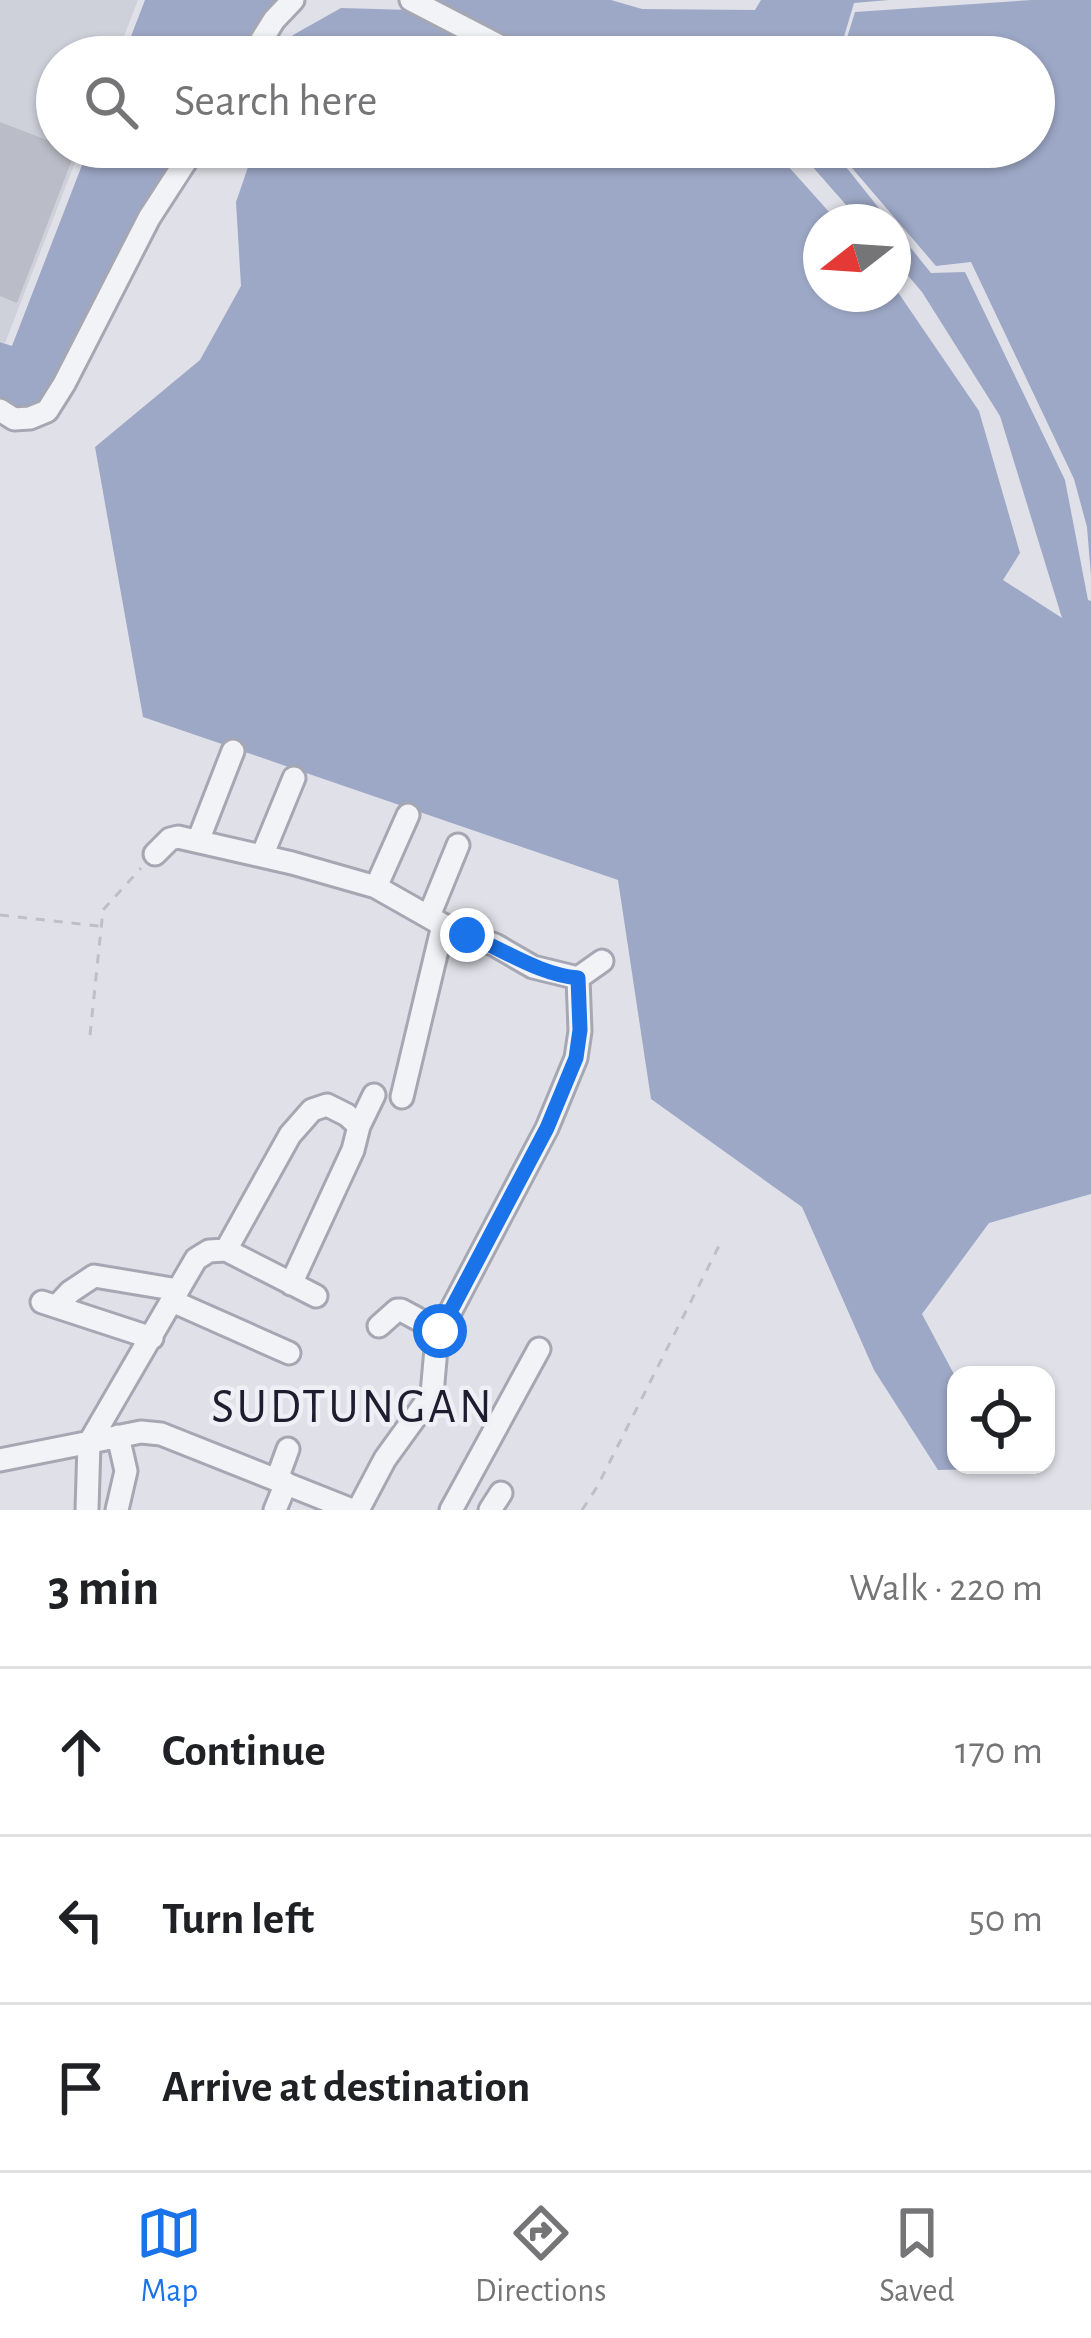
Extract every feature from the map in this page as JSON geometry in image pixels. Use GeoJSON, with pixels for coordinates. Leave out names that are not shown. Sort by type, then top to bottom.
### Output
{"type":"FeatureCollection","features":[{"type":"Feature","properties":{"kind":"street"},"geometry":{"type":"LineString","coordinates":[[264,36],[293,0]]}},
{"type":"Feature","properties":{"kind":"street"},"geometry":{"type":"LineString","coordinates":[[410,0],[479,36]]}},
{"type":"Feature","properties":{"kind":"street"},"geometry":{"type":"LineString","coordinates":[[0,410],[14,419],[47,410],[149,218],[181,168]]}},
{"type":"Feature","properties":{"kind":"street"},"geometry":{"type":"LineString","coordinates":[[198,841],[233,752]]}},
{"type":"Feature","properties":{"kind":"street"},"geometry":{"type":"LineString","coordinates":[[262,856],[294,778]]}},
{"type":"Feature","properties":{"kind":"street"},"geometry":{"type":"LineString","coordinates":[[376,886],[408,815]]}},
{"type":"Feature","properties":{"kind":"street"},"geometry":{"type":"LineString","coordinates":[[155,854],[174,837],[262,856],[376,886],[533,967],[578,978],[602,961]]}},
{"type":"Feature","properties":{"kind":"street"},"geometry":{"type":"LineString","coordinates":[[402,1097],[436,920],[458,845]]}},
{"type":"Feature","properties":{"kind":"street"},"geometry":{"type":"LineString","coordinates":[[0,1460],[141,1432],[161,1434],[355,1510],[432,1394],[437,1336],[547,1128],[576,1058],[578,978]]}},
{"type":"Feature","properties":{"kind":"street"},"geometry":{"type":"LineString","coordinates":[[291,1284],[374,1095]]}},
{"type":"Feature","properties":{"kind":"street"},"geometry":{"type":"LineString","coordinates":[[87,1510],[89,1443],[196,1258],[218,1250],[290,1135],[312,1110],[327,1105],[359,1126]]}},
{"type":"Feature","properties":{"kind":"street"},"geometry":{"type":"LineString","coordinates":[[218,1250],[316,1296]]}},
{"type":"Feature","properties":{"kind":"street"},"geometry":{"type":"LineString","coordinates":[[152,1338],[50,1304],[94,1276],[175,1296],[289,1353]]}},
{"type":"Feature","properties":{"kind":"street"},"geometry":{"type":"LineString","coordinates":[[379,1326],[401,1310],[440,1331]]}},
{"type":"Feature","properties":{"kind":"street"},"geometry":{"type":"LineString","coordinates":[[451,1510],[539,1348]]}},
{"type":"Feature","properties":{"kind":"street"},"geometry":{"type":"LineString","coordinates":[[117,1510],[126,1472],[118,1436]]}},
{"type":"Feature","properties":{"kind":"street"},"geometry":{"type":"LineString","coordinates":[[275,1510],[287,1449]]}},
{"type":"Feature","properties":{"kind":"path"},"geometry":{"type":"LineString","coordinates":[[90,1035],[103,910],[155,854]]}},
{"type":"Feature","properties":{"kind":"path"},"geometry":{"type":"LineString","coordinates":[[0,915],[101,926]]}},
{"type":"Feature","properties":{"kind":"path"},"geometry":{"type":"LineString","coordinates":[[582,1510],[722,1240]]}},
{"type":"Feature","properties":{"kind":"shaded area"},"geometry":{"type":"Polygon","coordinates":[[[0,0],[138,0],[124,36],[36,36],[36,168],[73,168],[5,343],[0,341],[0,0]]]}},
{"type":"Feature","properties":{"kind":"water"},"geometry":{"type":"Polygon","coordinates":[[[145,0],[281,0],[256,36],[131,36],[145,0]]]}},
{"type":"Feature","properties":{"kind":"water"},"geometry":{"type":"Polygon","coordinates":[[[435,0],[611,0],[642,9],[755,10],[761,0],[889,0],[854,3],[844,36],[503,36],[435,0]]]}},
{"type":"Feature","properties":{"kind":"water"},"geometry":{"type":"Polygon","coordinates":[[[1091,0],[1091,576],[1087,527],[1074,479],[971,262],[936,266],[911,237],[911,204],[883,204],[852,168],[1055,168],[1055,36],[848,36],[855,12],[1091,0]]]}},
{"type":"Feature","properties":{"kind":"water"},"geometry":{"type":"Polygon","coordinates":[[[341,8],[410,10],[455,36],[293,36],[341,8]]]}},
{"type":"Feature","properties":{"kind":"water"},"geometry":{"type":"Polygon","coordinates":[[[81,168],[175,168],[43,406],[15,407],[0,399],[0,342],[12,346],[81,168]]]}},
{"type":"Feature","properties":{"kind":"water"},"geometry":{"type":"Polygon","coordinates":[[[248,168],[790,168],[822,204],[803,204],[803,312],[911,311],[979,411],[1020,553],[1003,580],[1062,618],[1000,416],[911,279],[911,248],[931,273],[965,272],[1065,480],[1091,601],[1091,1194],[989,1223],[922,1314],[950,1366],[947,1470],[938,1470],[874,1370],[802,1207],[651,1099],[618,880],[143,717],[95,447],[200,360],[241,286],[236,202],[248,168]]]}},
{"type":"Feature","properties":{"kind":"water"},"geometry":{"type":"Polygon","coordinates":[[[814,168],[847,168],[876,204],[845,204],[814,168]]]}},
{"type":"Feature","properties":{"kind":"building"},"geometry":{"type":"Polygon","coordinates":[[[0,122],[36,136],[36,168],[69,168],[17,303],[0,296],[0,122]]]}},
{"type":"Feature","properties":{"kind":"district","name":"SUDTUNGAN"},"geometry":{"type":"Point","coordinates":[353,1405]}},
{"type":"Feature","properties":{"kind":"route"},"geometry":{"type":"LineString","coordinates":[[440,1331],[547,1128],[576,1058],[580,1030],[578,978],[533,967],[467,935]]}}]}
